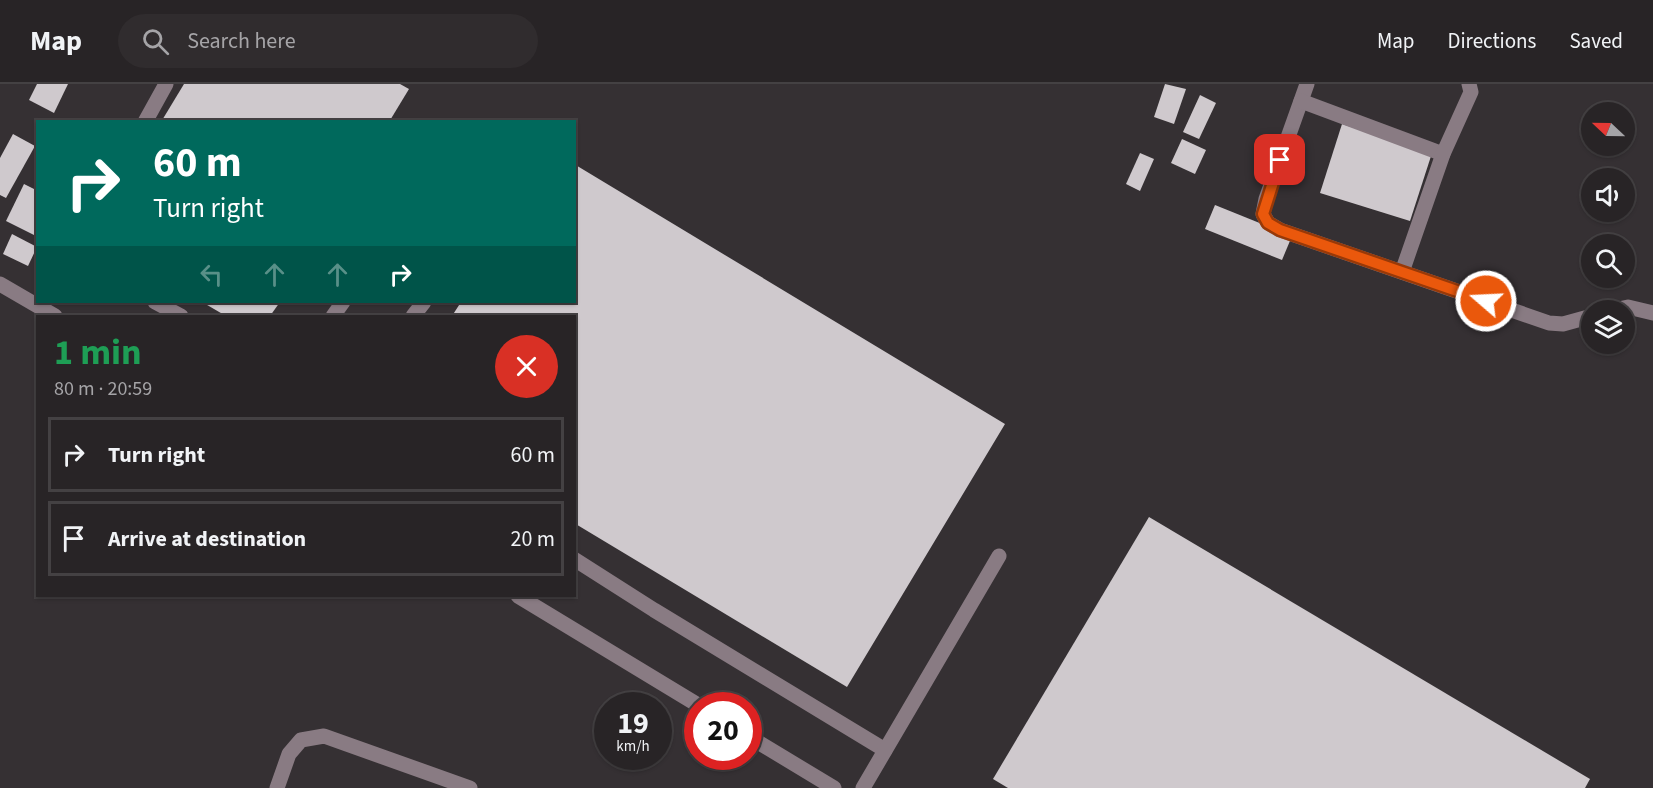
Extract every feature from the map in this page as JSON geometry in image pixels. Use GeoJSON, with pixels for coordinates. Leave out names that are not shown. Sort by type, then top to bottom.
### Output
{"type":"FeatureCollection","features":[{"type":"Feature","properties":{"kind":"lane"},"geometry":{"type":"LineString","coordinates":[[146,120],[166,84]]}},
{"type":"Feature","properties":{"kind":"lane"},"geometry":{"type":"LineString","coordinates":[[1307,84],[1263,214],[1268,223],[1280,230],[1549,323],[1563,324],[1581,319]]}},
{"type":"Feature","properties":{"kind":"lane"},"geometry":{"type":"LineString","coordinates":[[1402,272],[1443,154],[1471,92],[1469,84]]}},
{"type":"Feature","properties":{"kind":"lane"},"geometry":{"type":"LineString","coordinates":[[1300,101],[1443,154]]}},
{"type":"Feature","properties":{"kind":"lane"},"geometry":{"type":"LineString","coordinates":[[0,284],[53,315]]}},
{"type":"Feature","properties":{"kind":"lane"},"geometry":{"type":"LineString","coordinates":[[157,303],[179,315]]}},
{"type":"Feature","properties":{"kind":"lane"},"geometry":{"type":"LineString","coordinates":[[414,315],[423,303]]}},
{"type":"Feature","properties":{"kind":"lane"},"geometry":{"type":"LineString","coordinates":[[1635,308],[1653,313]]}},
{"type":"Feature","properties":{"kind":"lane"},"geometry":{"type":"LineString","coordinates":[[863,788],[999,556]]}},
{"type":"Feature","properties":{"kind":"lane"},"geometry":{"type":"LineString","coordinates":[[576,560],[885,750]]}},
{"type":"Feature","properties":{"kind":"lane"},"geometry":{"type":"LineString","coordinates":[[520,597],[684,697]]}},
{"type":"Feature","properties":{"kind":"lane"},"geometry":{"type":"LineString","coordinates":[[277,788],[289,754],[301,740],[324,736],[470,788]]}},
{"type":"Feature","properties":{"kind":"lane"},"geometry":{"type":"LineString","coordinates":[[762,744],[834,788]]}},
{"type":"Feature","properties":{"kind":"building"},"geometry":{"type":"Polygon","coordinates":[[[37,84],[68,84],[54,113],[29,100],[37,84]]]}},
{"type":"Feature","properties":{"kind":"building"},"geometry":{"type":"Polygon","coordinates":[[[184,84],[400,84],[409,89],[390,120],[162,120],[184,84]]]}},
{"type":"Feature","properties":{"kind":"building"},"geometry":{"type":"Polygon","coordinates":[[[1165,84],[1186,89],[1174,124],[1154,117],[1165,84]]]}},
{"type":"Feature","properties":{"kind":"building"},"geometry":{"type":"Polygon","coordinates":[[[1200,95],[1216,103],[1199,139],[1183,132],[1200,95]]]}},
{"type":"Feature","properties":{"kind":"building"},"geometry":{"type":"Polygon","coordinates":[[[1342,124],[1432,153],[1410,221],[1320,193],[1342,124]]]}},
{"type":"Feature","properties":{"kind":"building"},"geometry":{"type":"Polygon","coordinates":[[[13,134],[35,146],[6,198],[0,195],[0,158],[13,134]]]}},
{"type":"Feature","properties":{"kind":"building"},"geometry":{"type":"Polygon","coordinates":[[[1182,139],[1206,150],[1195,174],[1171,163],[1182,139]]]}},
{"type":"Feature","properties":{"kind":"building"},"geometry":{"type":"Polygon","coordinates":[[[1140,153],[1154,159],[1140,191],[1126,184],[1140,153]]]}},
{"type":"Feature","properties":{"kind":"building"},"geometry":{"type":"Polygon","coordinates":[[[576,165],[1005,424],[847,687],[576,524],[576,315],[453,315],[460,303],[576,303],[576,165]]]}},
{"type":"Feature","properties":{"kind":"building"},"geometry":{"type":"Polygon","coordinates":[[[24,184],[36,190],[36,236],[6,221],[24,184]]]}},
{"type":"Feature","properties":{"kind":"building"},"geometry":{"type":"Polygon","coordinates":[[[1215,205],[1292,236],[1282,260],[1205,229],[1215,205]]]}},
{"type":"Feature","properties":{"kind":"building"},"geometry":{"type":"Polygon","coordinates":[[[12,234],[36,246],[28,266],[3,254],[12,234]]]}},
{"type":"Feature","properties":{"kind":"building"},"geometry":{"type":"Polygon","coordinates":[[[204,303],[279,303],[271,315],[224,315],[204,303]]]}},
{"type":"Feature","properties":{"kind":"building"},"geometry":{"type":"Polygon","coordinates":[[[1149,517],[1590,779],[1585,788],[1008,788],[993,779],[1149,517]]]}},
{"type":"Feature","properties":{"kind":"route"},"geometry":{"type":"LineString","coordinates":[[1280,160],[1263,214],[1268,223],[1280,230],[1486,301]]}}]}
